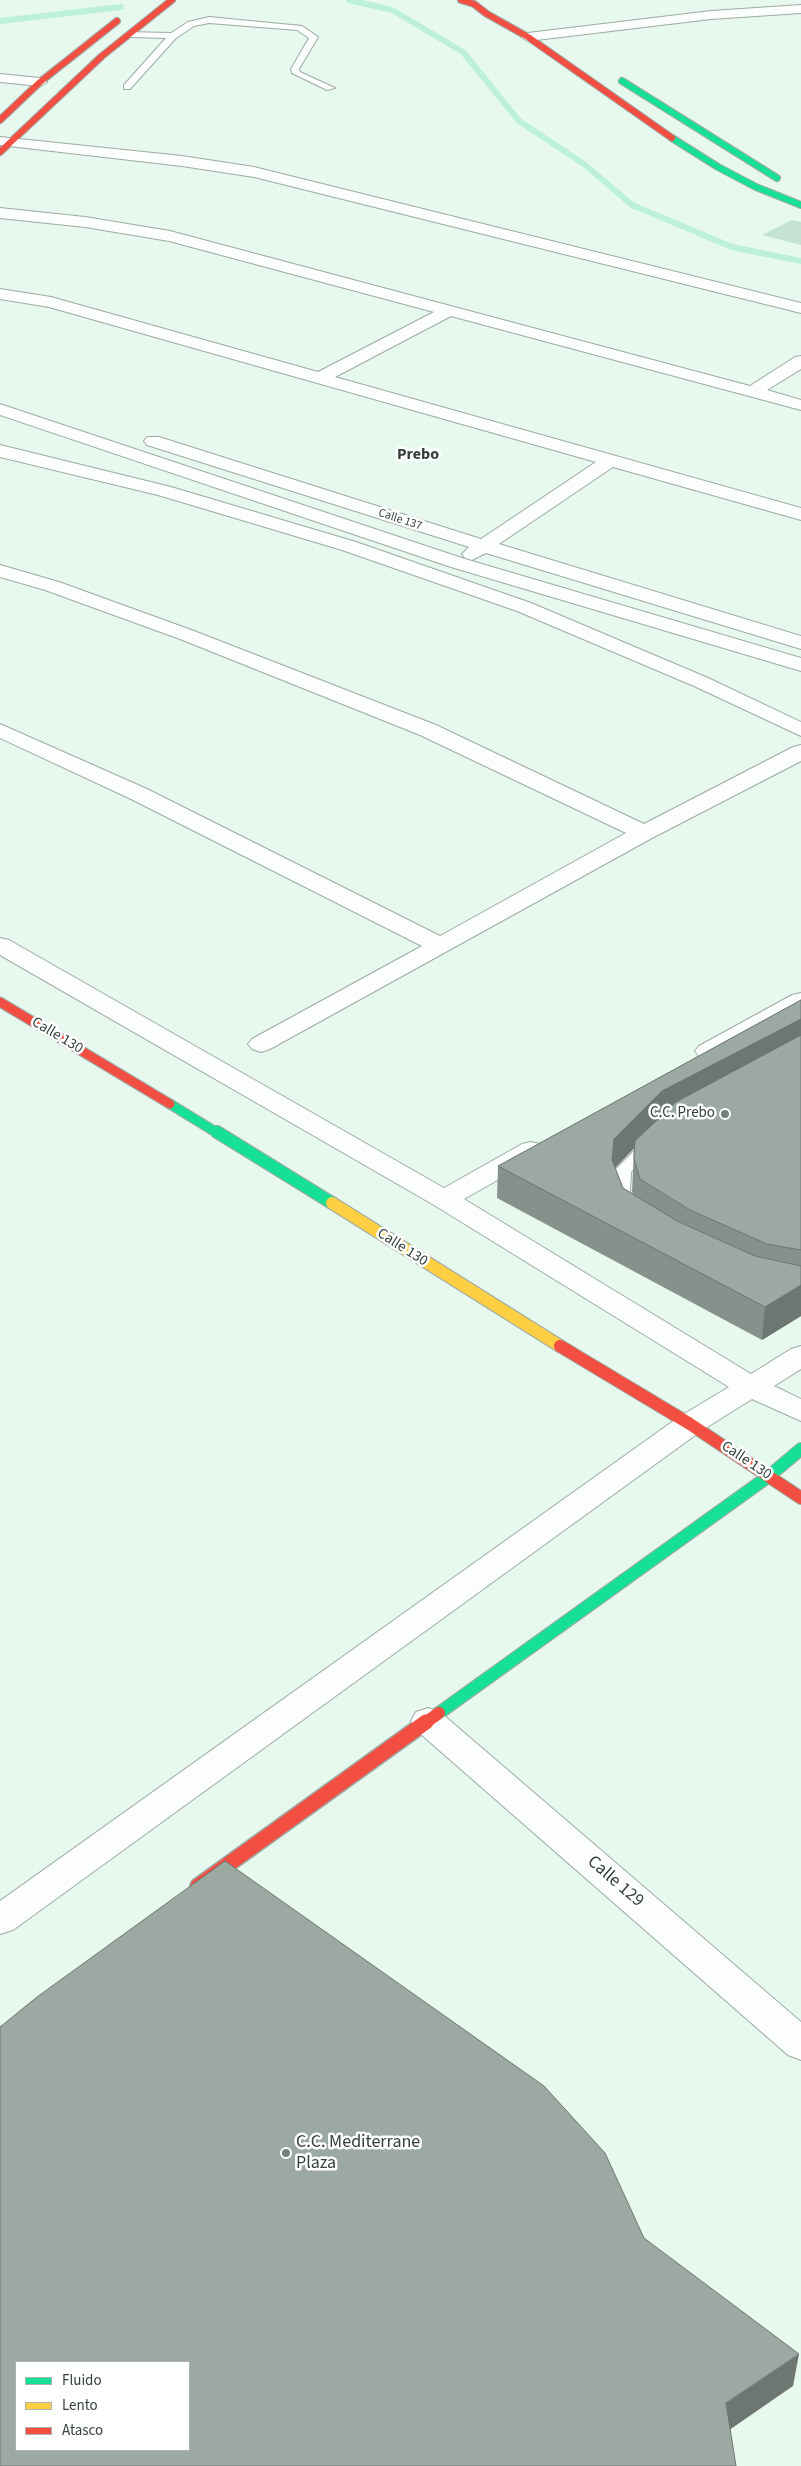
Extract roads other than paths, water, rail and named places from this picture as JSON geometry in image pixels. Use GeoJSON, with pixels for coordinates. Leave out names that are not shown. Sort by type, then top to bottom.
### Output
{"type":"FeatureCollection","features":[{"type":"Feature","properties":{"kind":"street"},"geometry":{"type":"LineString","coordinates":[[4,145],[102,56],[172,0]]}},
{"type":"Feature","properties":{"kind":"street"},"geometry":{"type":"LineString","coordinates":[[461,0],[474,4],[487,14],[528,37],[691,151],[756,187],[801,205]]}},
{"type":"Feature","properties":{"kind":"street"},"geometry":{"type":"LineString","coordinates":[[528,37],[711,15],[801,9]]}},
{"type":"Feature","properties":{"kind":"street"},"geometry":{"type":"LineString","coordinates":[[0,120],[40,82],[128,12]]}},
{"type":"Feature","properties":{"kind":"street"},"geometry":{"type":"LineString","coordinates":[[536,25],[566,45]]}},
{"type":"Feature","properties":{"kind":"street"},"geometry":{"type":"LineString","coordinates":[[616,77],[723,146],[784,181]]}},
{"type":"Feature","properties":{"kind":"street"},"geometry":{"type":"LineString","coordinates":[[0,78],[40,82]]}},
{"type":"Feature","properties":{"kind":"street"},"geometry":{"type":"LineString","coordinates":[[4,145],[182,161],[284,179],[801,308]]}},
{"type":"Feature","properties":{"kind":"street"},"geometry":{"type":"LineString","coordinates":[[691,151],[723,146]]}},
{"type":"Feature","properties":{"kind":"street"},"geometry":{"type":"LineString","coordinates":[[0,213],[85,222],[170,236],[801,405]]}},
{"type":"Feature","properties":{"kind":"street"},"geometry":{"type":"LineString","coordinates":[[0,294],[51,302],[612,459],[801,514]]}},
{"type":"Feature","properties":{"kind":"street"},"geometry":{"type":"LineString","coordinates":[[321,377],[448,312]]}},
{"type":"Feature","properties":{"kind":"street"},"geometry":{"type":"LineString","coordinates":[[752,392],[801,361]]}},
{"type":"Feature","properties":{"kind":"street","name":"Calle 137"},"geometry":{"type":"LineString","coordinates":[[0,392],[484,546],[801,644]]}},
{"type":"Feature","properties":{"kind":"street"},"geometry":{"type":"LineString","coordinates":[[0,409],[458,563],[801,666]]}},
{"type":"Feature","properties":{"kind":"street"},"geometry":{"type":"LineString","coordinates":[[0,451],[164,492],[349,546],[524,608],[701,682],[801,730]]}},
{"type":"Feature","properties":{"kind":"street"},"geometry":{"type":"LineString","coordinates":[[458,563],[612,459]]}},
{"type":"Feature","properties":{"kind":"street"},"geometry":{"type":"LineString","coordinates":[[0,571],[52,586],[187,635],[428,730],[644,834]]}},
{"type":"Feature","properties":{"kind":"street"},"geometry":{"type":"LineString","coordinates":[[0,730],[139,794],[439,945]]}},
{"type":"Feature","properties":{"kind":"street"},"geometry":{"type":"LineString","coordinates":[[260,1044],[644,834],[801,752]]}},
{"type":"Feature","properties":{"kind":"street"},"geometry":{"type":"LineString","coordinates":[[0,945],[444,1199],[751,1387],[801,1411]]}},
{"type":"Feature","properties":{"kind":"street"},"geometry":{"type":"LineString","coordinates":[[686,1063],[801,1000]]}},
{"type":"Feature","properties":{"kind":"street","name":"Calle 130"},"geometry":{"type":"LineString","coordinates":[[0,1002],[297,1180],[486,1301],[690,1424],[801,1498]]}},
{"type":"Feature","properties":{"kind":"street"},"geometry":{"type":"LineString","coordinates":[[444,1199],[548,1140]]}},
{"type":"Feature","properties":{"kind":"street"},"geometry":{"type":"LineString","coordinates":[[0,1920],[690,1424],[801,1356]]}},
{"type":"Feature","properties":{"kind":"street"},"geometry":{"type":"LineString","coordinates":[[188,1893],[769,1476],[801,1449]]}},
{"type":"Feature","properties":{"kind":"street","name":"Calle 129"},"geometry":{"type":"LineString","coordinates":[[428,1721],[801,2044]]}},
{"type":"Feature","properties":{"kind":"lane"},"geometry":{"type":"LineString","coordinates":[[127,86],[173,36],[191,24],[209,20],[299,28],[314,37],[295,69],[296,73],[330,88]]}},
{"type":"Feature","properties":{"kind":"lane"},"geometry":{"type":"LineString","coordinates":[[130,34],[173,36]]}},
{"type":"Feature","properties":{"kind":"lane"},"geometry":{"type":"LineString","coordinates":[[635,1220],[628,1215],[621,1191],[623,1171],[661,1134]]}},
{"type":"Feature","properties":{"kind":"waterway"},"geometry":{"type":"LineString","coordinates":[[349,0],[392,10],[463,52],[519,121],[584,164],[632,205],[732,247],[801,261]]}},
{"type":"Feature","properties":{"kind":"waterway"},"geometry":{"type":"LineString","coordinates":[[0,21],[121,7]]}},
{"type":"Feature","properties":{"kind":"place","name":"C.C. Prebo"},"geometry":{"type":"Point","coordinates":[725,1114]}},
{"type":"Feature","properties":{"kind":"place","name":"C.C. Mediterrane Plaza"},"geometry":{"type":"Point","coordinates":[286,2153]}},
{"type":"Feature","properties":{"kind":"district","name":"Prebo"},"geometry":{"type":"Point","coordinates":[418,455]}}]}
